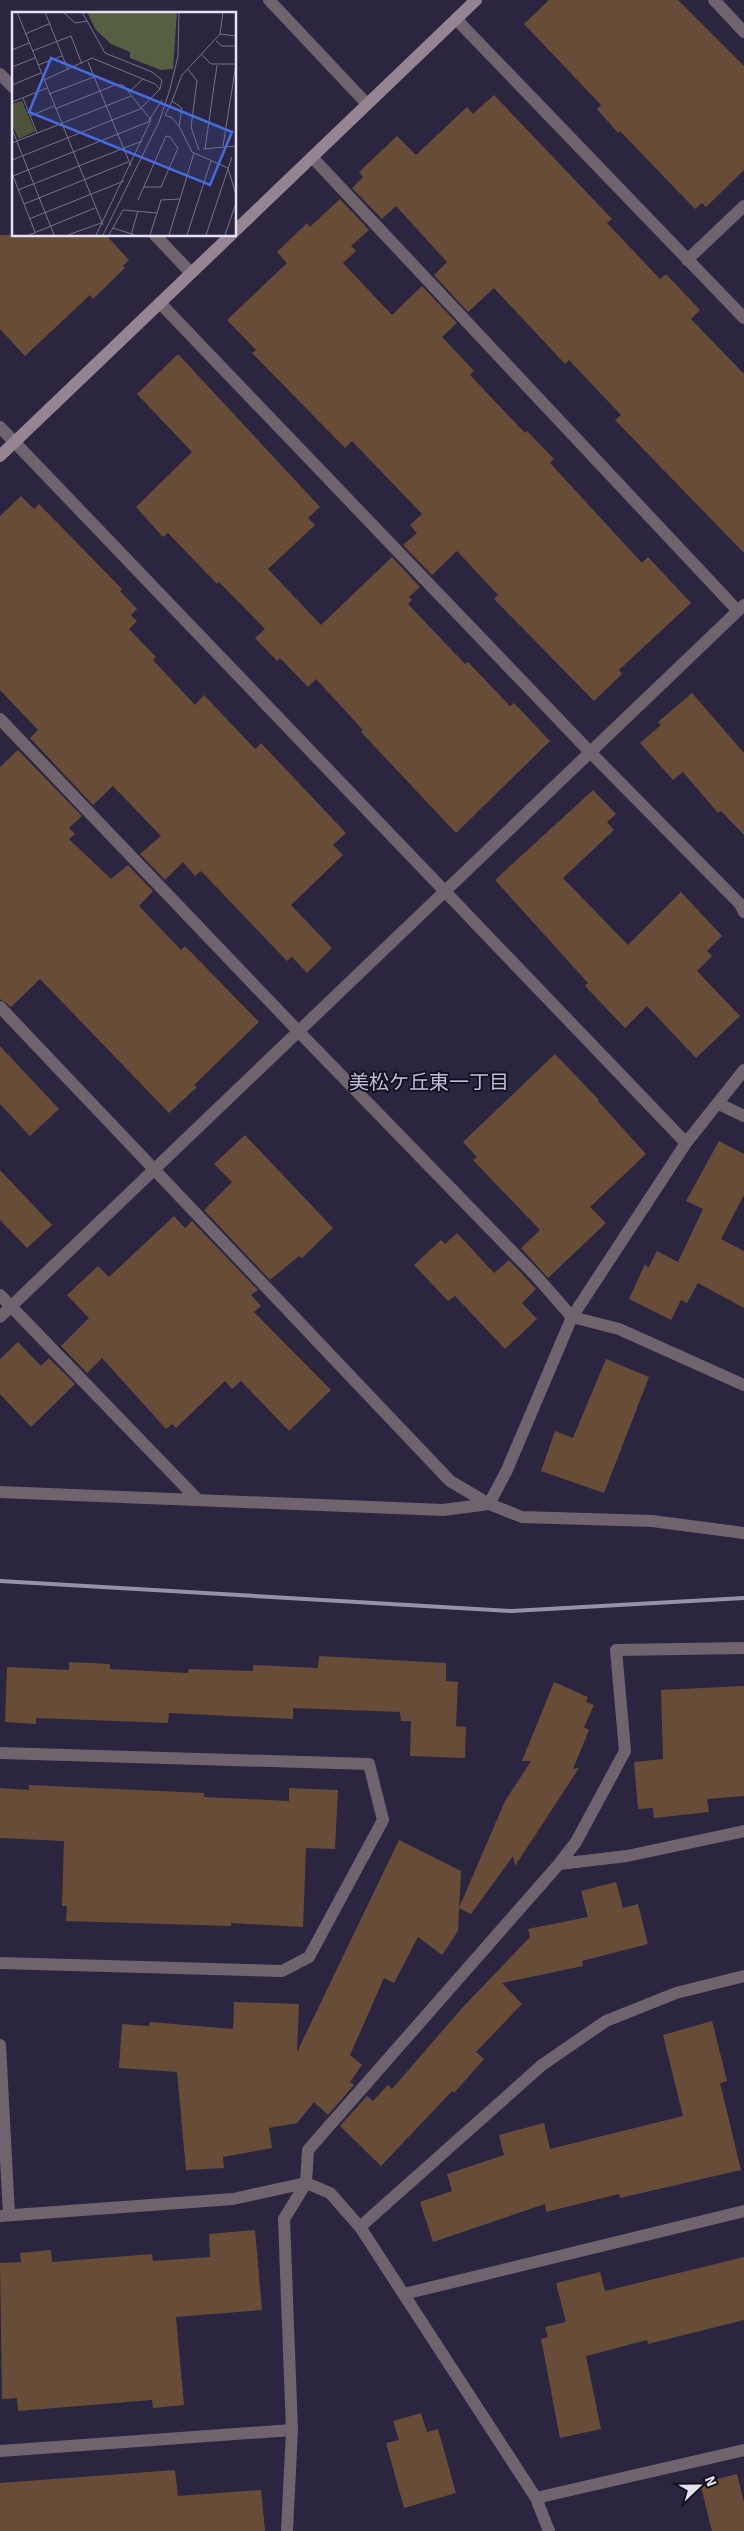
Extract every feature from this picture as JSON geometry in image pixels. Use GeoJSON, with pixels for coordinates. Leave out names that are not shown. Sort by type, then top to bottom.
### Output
{"type":"FeatureCollection","features":[{"type":"Feature","properties":{"kind":"street"},"geometry":{"type":"LineString","coordinates":[[269,0],[367,104]]}},
{"type":"Feature","properties":{"kind":"street"},"geometry":{"type":"LineString","coordinates":[[236,230],[476,0]]}},
{"type":"Feature","properties":{"kind":"street"},"geometry":{"type":"LineString","coordinates":[[714,0],[744,32]]}},
{"type":"Feature","properties":{"kind":"street"},"geometry":{"type":"LineString","coordinates":[[456,19],[744,318]]}},
{"type":"Feature","properties":{"kind":"street"},"geometry":{"type":"LineString","coordinates":[[0,74],[12,86]]}},
{"type":"Feature","properties":{"kind":"street"},"geometry":{"type":"LineString","coordinates":[[0,1317],[741,608],[312,157]]}},
{"type":"Feature","properties":{"kind":"street"},"geometry":{"type":"LineString","coordinates":[[687,260],[744,206]]}},
{"type":"Feature","properties":{"kind":"street"},"geometry":{"type":"LineString","coordinates":[[156,236],[191,273]]}},
{"type":"Feature","properties":{"kind":"street"},"geometry":{"type":"LineString","coordinates":[[0,456],[230,236]]}},
{"type":"Feature","properties":{"kind":"street"},"geometry":{"type":"LineString","coordinates":[[160,303],[590,752],[740,904],[744,912]]}},
{"type":"Feature","properties":{"kind":"street"},"geometry":{"type":"LineString","coordinates":[[0,427],[686,1143]]}},
{"type":"Feature","properties":{"kind":"street"},"geometry":{"type":"LineString","coordinates":[[0,719],[299,1032],[536,1276],[572,1317],[619,1329],[744,1385]]}},
{"type":"Feature","properties":{"kind":"street"},"geometry":{"type":"LineString","coordinates":[[0,1007],[450,1480],[489,1504],[522,1517],[652,1521],[744,1533]]}},
{"type":"Feature","properties":{"kind":"street"},"geometry":{"type":"LineString","coordinates":[[489,1504],[507,1470],[572,1317],[686,1143],[719,1104],[744,1070]]}},
{"type":"Feature","properties":{"kind":"street"},"geometry":{"type":"LineString","coordinates":[[719,1104],[744,1116]]}},
{"type":"Feature","properties":{"kind":"street"},"geometry":{"type":"LineString","coordinates":[[0,1295],[198,1500]]}},
{"type":"Feature","properties":{"kind":"street"},"geometry":{"type":"LineString","coordinates":[[0,1492],[443,1510],[489,1504]]}},
{"type":"Feature","properties":{"kind":"street"},"geometry":{"type":"LineString","coordinates":[[287,2531],[292,2430],[284,2219],[306,2183],[308,2150],[559,1864],[576,1842],[625,1751],[616,1650],[744,1648]]}},
{"type":"Feature","properties":{"kind":"street"},"geometry":{"type":"LineString","coordinates":[[0,1753],[369,1764],[383,1820],[309,1958],[282,1971],[0,1963]]}},
{"type":"Feature","properties":{"kind":"street"},"geometry":{"type":"LineString","coordinates":[[559,1864],[626,1856],[744,1831]]}},
{"type":"Feature","properties":{"kind":"street"},"geometry":{"type":"LineString","coordinates":[[360,2227],[542,2065],[606,2021],[676,1993],[744,1976]]}},
{"type":"Feature","properties":{"kind":"street"},"geometry":{"type":"LineString","coordinates":[[0,2045],[4,2215],[233,2199],[306,2183],[330,2194],[360,2227],[404,2294],[536,2498],[549,2531]]}},
{"type":"Feature","properties":{"kind":"street"},"geometry":{"type":"LineString","coordinates":[[404,2294],[744,2211]]}},
{"type":"Feature","properties":{"kind":"street"},"geometry":{"type":"LineString","coordinates":[[0,2451],[292,2430]]}},
{"type":"Feature","properties":{"kind":"street"},"geometry":{"type":"LineString","coordinates":[[536,2498],[744,2450]]}},
{"type":"Feature","properties":{"kind":"building"},"geometry":{"type":"Polygon","coordinates":[[[549,0],[678,0],[744,66],[744,170],[706,207],[702,203],[695,209],[620,131],[618,133],[597,109],[601,105],[524,24],[549,0]]]}},
{"type":"Feature","properties":{"kind":"building"},"geometry":{"type":"Polygon","coordinates":[[[494,95],[612,219],[607,223],[660,279],[666,274],[700,310],[691,319],[744,374],[744,553],[615,420],[621,415],[569,360],[565,364],[494,288],[468,312],[434,275],[447,262],[396,206],[382,219],[352,188],[363,177],[359,172],[397,136],[416,155],[467,107],[473,114],[494,95]]]}},
{"type":"Feature","properties":{"kind":"building"},"geometry":{"type":"Polygon","coordinates":[[[340,199],[369,230],[351,246],[356,251],[343,263],[392,315],[422,286],[457,323],[442,337],[474,371],[470,375],[525,433],[527,431],[554,459],[550,463],[642,563],[648,557],[691,603],[619,670],[622,674],[594,701],[494,599],[498,595],[457,551],[432,575],[403,545],[417,533],[410,525],[422,514],[352,441],[345,448],[252,353],[256,350],[227,320],[287,263],[277,252],[307,223],[310,227],[340,199]]]}},
{"type":"Feature","properties":{"kind":"building"},"geometry":{"type":"Polygon","coordinates":[[[0,235],[107,236],[129,260],[123,266],[125,268],[93,299],[90,295],[25,356],[0,329],[0,235]]]}},
{"type":"Feature","properties":{"kind":"building"},"geometry":{"type":"Polygon","coordinates":[[[178,354],[320,507],[308,518],[315,525],[268,569],[321,625],[392,557],[420,587],[409,597],[412,600],[408,604],[465,664],[468,662],[510,706],[514,703],[550,741],[456,833],[361,732],[363,730],[316,679],[308,687],[280,658],[277,661],[255,638],[265,629],[219,582],[217,584],[168,533],[163,537],[136,507],[192,452],[137,394],[178,354]]]}},
{"type":"Feature","properties":{"kind":"building"},"geometry":{"type":"Polygon","coordinates":[[[21,496],[34,509],[39,504],[122,589],[120,591],[137,609],[131,615],[137,621],[129,629],[156,657],[153,660],[195,705],[204,695],[255,749],[261,743],[346,833],[333,845],[343,855],[291,905],[332,948],[307,973],[292,957],[287,961],[201,871],[195,876],[183,862],[165,880],[140,854],[161,836],[113,786],[93,805],[30,738],[38,730],[0,690],[0,516],[21,496]]]}},
{"type":"Feature","properties":{"kind":"building"},"geometry":{"type":"Polygon","coordinates":[[[692,693],[744,753],[744,835],[721,811],[718,813],[683,772],[673,780],[640,743],[661,725],[658,722],[692,693]]]}},
{"type":"Feature","properties":{"kind":"building"},"geometry":{"type":"Polygon","coordinates":[[[18,750],[82,816],[69,828],[75,834],[69,839],[111,879],[128,865],[153,891],[139,906],[181,950],[185,946],[259,1022],[194,1085],[197,1087],[169,1113],[40,979],[11,1007],[0,999],[0,767],[18,750]]]}},
{"type":"Feature","properties":{"kind":"building"},"geometry":{"type":"Polygon","coordinates":[[[593,790],[616,814],[607,822],[614,830],[563,878],[628,945],[681,892],[722,936],[707,951],[712,956],[697,971],[740,1016],[696,1058],[647,1006],[625,1028],[585,986],[588,983],[495,880],[593,790]]]}},
{"type":"Feature","properties":{"kind":"building"},"geometry":{"type":"Polygon","coordinates":[[[0,1046],[59,1109],[30,1136],[0,1104],[0,1046]]]}},
{"type":"Feature","properties":{"kind":"building"},"geometry":{"type":"Polygon","coordinates":[[[555,1054],[599,1100],[646,1154],[590,1207],[606,1223],[548,1278],[521,1248],[540,1230],[473,1160],[477,1157],[463,1142],[555,1054]]]}},
{"type":"Feature","properties":{"kind":"building"},"geometry":{"type":"Polygon","coordinates":[[[245,1135],[333,1228],[302,1258],[299,1256],[270,1280],[204,1210],[232,1182],[214,1164],[245,1135]]]}},
{"type":"Feature","properties":{"kind":"building"},"geometry":{"type":"Polygon","coordinates":[[[719,1141],[744,1154],[744,1195],[721,1239],[744,1251],[744,1308],[698,1283],[687,1303],[681,1300],[671,1320],[629,1299],[645,1264],[648,1268],[657,1251],[678,1262],[703,1209],[686,1201],[719,1141]]]}},
{"type":"Feature","properties":{"kind":"building"},"geometry":{"type":"Polygon","coordinates":[[[0,1170],[52,1225],[27,1248],[0,1220],[0,1170]]]}},
{"type":"Feature","properties":{"kind":"building"},"geometry":{"type":"Polygon","coordinates":[[[174,1216],[185,1228],[192,1221],[258,1290],[251,1295],[261,1306],[254,1312],[331,1390],[289,1431],[241,1381],[232,1389],[225,1381],[176,1428],[172,1424],[166,1429],[102,1358],[87,1373],[61,1346],[89,1318],[67,1295],[98,1266],[109,1277],[174,1216]]]}},
{"type":"Feature","properties":{"kind":"building"},"geometry":{"type":"Polygon","coordinates":[[[457,1233],[494,1273],[509,1260],[536,1289],[522,1303],[537,1319],[505,1349],[455,1296],[448,1301],[414,1265],[441,1240],[445,1244],[457,1233]]]}},
{"type":"Feature","properties":{"kind":"building"},"geometry":{"type":"Polygon","coordinates":[[[18,1342],[41,1366],[49,1358],[75,1384],[31,1427],[0,1394],[0,1359],[18,1342]]]}},
{"type":"Feature","properties":{"kind":"building"},"geometry":{"type":"Polygon","coordinates":[[[606,1359],[649,1377],[604,1493],[541,1471],[555,1431],[573,1438],[606,1359]]]}},
{"type":"Feature","properties":{"kind":"building"},"geometry":{"type":"Polygon","coordinates":[[[319,1656],[446,1663],[446,1681],[458,1682],[456,1726],[466,1727],[465,1758],[410,1756],[411,1721],[401,1721],[400,1712],[293,1708],[293,1719],[169,1713],[168,1723],[36,1718],[36,1724],[5,1722],[7,1667],[69,1670],[69,1662],[110,1664],[110,1669],[188,1673],[189,1669],[253,1671],[253,1665],[318,1668],[319,1656]]]}},
{"type":"Feature","properties":{"kind":"building"},"geometry":{"type":"Polygon","coordinates":[[[554,1682],[588,1697],[586,1702],[594,1705],[584,1727],[589,1730],[573,1769],[579,1768],[515,1866],[513,1856],[471,1914],[459,1908],[505,1801],[531,1761],[522,1761],[554,1682]]]}},
{"type":"Feature","properties":{"kind":"building"},"geometry":{"type":"Polygon","coordinates":[[[744,1686],[744,1796],[707,1799],[709,1812],[654,1818],[653,1808],[638,1809],[634,1762],[663,1759],[661,1690],[744,1686]]]}},
{"type":"Feature","properties":{"kind":"building"},"geometry":{"type":"Polygon","coordinates":[[[29,1785],[204,1793],[204,1797],[289,1801],[289,1788],[338,1790],[335,1849],[306,1848],[303,1927],[231,1923],[231,1926],[66,1921],[67,1906],[62,1906],[64,1841],[0,1838],[0,1788],[29,1790],[29,1785]]]}},
{"type":"Feature","properties":{"kind":"building"},"geometry":{"type":"Polygon","coordinates":[[[399,1840],[461,1871],[458,1931],[442,1955],[418,1937],[394,1983],[384,1978],[350,2055],[362,2065],[350,2082],[354,2085],[328,2115],[314,2102],[297,2123],[269,2128],[272,2148],[223,2157],[224,2168],[186,2170],[177,2072],[119,2068],[122,2024],[149,2026],[150,2022],[233,2029],[234,2002],[299,2004],[297,2052],[399,1840]]]}},
{"type":"Feature","properties":{"kind":"building"},"geometry":{"type":"Polygon","coordinates":[[[616,1882],[623,1908],[638,1904],[648,1944],[582,1961],[583,1966],[502,1983],[522,2004],[476,2052],[484,2059],[454,2093],[452,2091],[381,2166],[340,2126],[367,2096],[373,2101],[388,2085],[392,2089],[463,2007],[530,1937],[528,1929],[588,1917],[581,1891],[616,1882]]]}},
{"type":"Feature","properties":{"kind":"building"},"geometry":{"type":"Polygon","coordinates":[[[712,2021],[727,2081],[720,2083],[741,2170],[620,2198],[619,2194],[546,2212],[545,2204],[433,2242],[420,2202],[452,2191],[447,2174],[504,2155],[499,2135],[544,2123],[550,2149],[683,2116],[663,2035],[712,2021]]]}},
{"type":"Feature","properties":{"kind":"building"},"geometry":{"type":"Polygon","coordinates":[[[255,2230],[262,2310],[176,2317],[184,2405],[153,2408],[152,2400],[18,2411],[17,2398],[2,2399],[0,2263],[21,2262],[20,2253],[51,2250],[52,2262],[152,2254],[153,2261],[210,2257],[209,2234],[255,2230]]]}},
{"type":"Feature","properties":{"kind":"building"},"geometry":{"type":"Polygon","coordinates":[[[744,2257],[744,2320],[648,2344],[647,2340],[586,2356],[601,2429],[560,2438],[541,2339],[548,2337],[545,2327],[566,2322],[556,2283],[600,2272],[605,2291],[744,2257]]]}},
{"type":"Feature","properties":{"kind":"building"},"geometry":{"type":"Polygon","coordinates":[[[421,2413],[427,2432],[438,2429],[456,2493],[404,2508],[386,2443],[399,2440],[393,2421],[421,2413]]]}},
{"type":"Feature","properties":{"kind":"building"},"geometry":{"type":"Polygon","coordinates":[[[175,2470],[178,2496],[261,2490],[265,2531],[0,2531],[0,2483],[175,2470]]]}},
{"type":"Feature","properties":{"kind":"building"},"geometry":{"type":"Polygon","coordinates":[[[737,2474],[744,2502],[744,2531],[712,2531],[700,2483],[737,2474]]]}},
{"type":"Feature","properties":{"kind":"railway"},"geometry":{"type":"LineString","coordinates":[[0,1581],[512,1611],[744,1598]]}},
{"type":"Feature","properties":{"kind":"district","name":"美松ケ丘東一丁目"},"geometry":{"type":"Point","coordinates":[429,1082]}}]}
